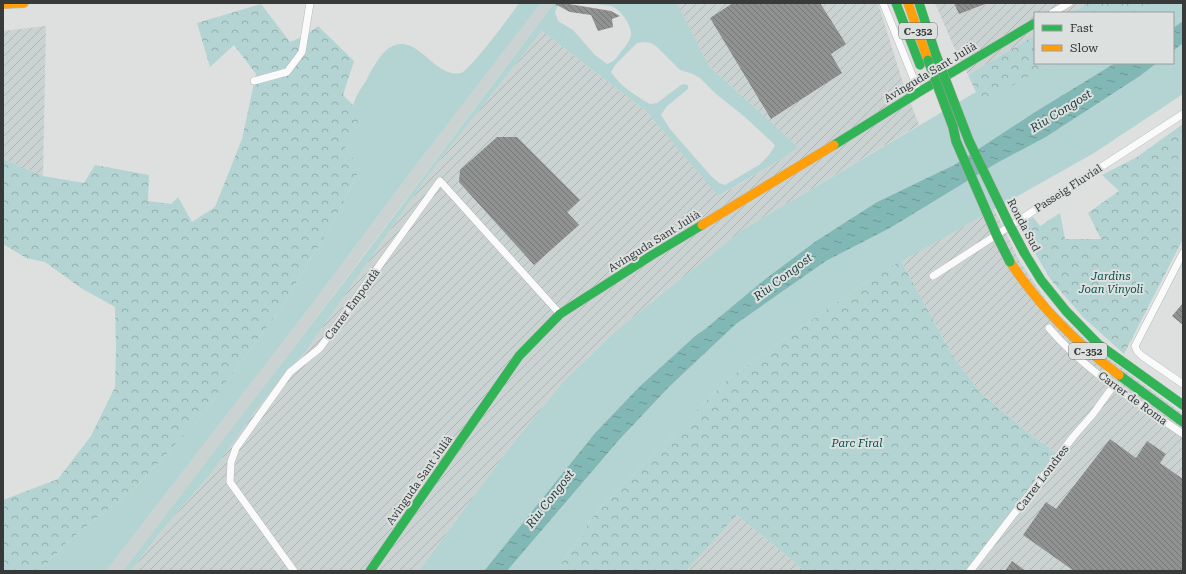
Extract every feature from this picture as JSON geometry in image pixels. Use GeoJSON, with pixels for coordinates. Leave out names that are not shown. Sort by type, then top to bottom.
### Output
{"type":"FeatureCollection","features":[{"type":"Feature","properties":{"kind":"main road"},"geometry":{"type":"LineString","coordinates":[[3,4],[24,3]]}},
{"type":"Feature","properties":{"kind":"main road"},"geometry":{"type":"LineString","coordinates":[[896,3],[924,62]]}},
{"type":"Feature","properties":{"kind":"main road","name":"C-352"},"geometry":{"type":"LineString","coordinates":[[908,3],[924,62],[948,129],[956,141],[987,214],[1010,262],[1052,318],[1072,338],[1100,362],[1183,422]]}},
{"type":"Feature","properties":{"kind":"main road","name":"C-352"},"geometry":{"type":"LineString","coordinates":[[919,3],[940,53]]}},
{"type":"Feature","properties":{"kind":"main road"},"geometry":{"type":"LineString","coordinates":[[935,23],[940,53]]}},
{"type":"Feature","properties":{"kind":"main road","name":"Avinguda Sant Julià"},"geometry":{"type":"LineString","coordinates":[[370,571],[519,356],[560,314],[652,255],[1034,24]]}},
{"type":"Feature","properties":{"kind":"main road","name":"Ronda Sud"},"geometry":{"type":"LineString","coordinates":[[940,53],[969,141],[1008,224],[1040,280],[1066,312],[1098,344],[1183,405]]}},
{"type":"Feature","properties":{"kind":"main road"},"geometry":{"type":"LineString","coordinates":[[1020,277],[1028,300],[1045,322]]}},
{"type":"Feature","properties":{"kind":"street"},"geometry":{"type":"LineString","coordinates":[[254,82],[286,72],[302,52],[310,3]]}},
{"type":"Feature","properties":{"kind":"street"},"geometry":{"type":"LineString","coordinates":[[883,3],[919,92]]}},
{"type":"Feature","properties":{"kind":"street"},"geometry":{"type":"LineString","coordinates":[[1054,12],[1069,3]]}},
{"type":"Feature","properties":{"kind":"street","name":"Passeig Fluvial"},"geometry":{"type":"LineString","coordinates":[[933,276],[1183,114]]}},
{"type":"Feature","properties":{"kind":"street","name":"Carrer Empordà"},"geometry":{"type":"LineString","coordinates":[[294,571],[230,482],[230,462],[236,448],[290,372],[320,348],[440,181],[560,314]]}},
{"type":"Feature","properties":{"kind":"street"},"geometry":{"type":"LineString","coordinates":[[1183,253],[1136,346],[1137,351],[1142,356],[1183,384]]}},
{"type":"Feature","properties":{"kind":"street","name":"Carrer de Roma"},"geometry":{"type":"LineString","coordinates":[[1045,322],[1059,340],[1082,362],[1183,434]]}},
{"type":"Feature","properties":{"kind":"street","name":"Carrer Londres"},"geometry":{"type":"LineString","coordinates":[[970,571],[1114,385]]}},
{"type":"Feature","properties":{"kind":"shaded area"},"geometry":{"type":"Polygon","coordinates":[[[541,3],[554,3],[234,427],[123,571],[106,571],[303,316],[416,165],[541,3]]]}},
{"type":"Feature","properties":{"kind":"shaded area"},"geometry":{"type":"Polygon","coordinates":[[[677,3],[878,3],[903,83],[919,125],[742,230],[617,330],[563,382],[507,451],[419,571],[131,571],[158,535],[212,472],[256,410],[288,370],[306,351],[429,174],[542,31],[646,111],[719,196],[785,157],[798,147],[709,66],[677,3]]]}},
{"type":"Feature","properties":{"kind":"shaded area"},"geometry":{"type":"Polygon","coordinates":[[[935,3],[1089,3],[1074,12],[1034,12],[1034,36],[968,75],[956,52],[935,3]]]}},
{"type":"Feature","properties":{"kind":"shaded area"},"geometry":{"type":"Polygon","coordinates":[[[46,26],[43,176],[3,159],[3,31],[46,26]]]}},
{"type":"Feature","properties":{"kind":"shaded area"},"geometry":{"type":"Polygon","coordinates":[[[994,209],[1020,262],[1050,306],[1091,345],[1183,414],[1183,571],[970,571],[1063,458],[1030,434],[981,393],[952,355],[901,261],[994,209]]]}},
{"type":"Feature","properties":{"kind":"shaded area"},"geometry":{"type":"Polygon","coordinates":[[[737,515],[805,571],[686,571],[737,515]]]}},
{"type":"Feature","properties":{"kind":"green space"},"geometry":{"type":"Polygon","coordinates":[[[519,3],[541,3],[416,165],[303,316],[106,571],[40,571],[67,542],[136,487],[197,421],[281,308],[335,219],[360,169],[342,144],[356,97],[381,56],[393,46],[401,44],[419,51],[444,70],[455,74],[461,73],[473,62],[519,3]]]}},
{"type":"Feature","properties":{"kind":"green space"},"geometry":{"type":"Polygon","coordinates":[[[554,3],[558,5],[555,12],[558,21],[573,30],[595,55],[607,64],[615,59],[627,44],[631,35],[630,27],[622,15],[612,6],[587,3],[677,3],[709,66],[798,147],[785,157],[718,196],[646,111],[542,31],[429,174],[306,351],[288,370],[256,410],[212,472],[158,535],[131,571],[123,571],[354,269],[554,3]],[[637,43],[615,65],[611,72],[619,82],[639,98],[650,104],[657,103],[681,85],[688,85],[688,89],[667,106],[661,115],[670,129],[711,176],[719,183],[725,185],[759,165],[769,155],[775,146],[773,143],[745,117],[716,94],[700,78],[680,70],[651,43],[637,43]]]}},
{"type":"Feature","properties":{"kind":"green space"},"geometry":{"type":"Polygon","coordinates":[[[1089,3],[1150,3],[1138,12],[1074,12],[1089,3]]]}},
{"type":"Feature","properties":{"kind":"green space"},"geometry":{"type":"Polygon","coordinates":[[[1150,3],[1183,3],[1183,21],[1174,27],[1174,12],[1138,12],[1150,3]]]}},
{"type":"Feature","properties":{"kind":"green space"},"geometry":{"type":"Polygon","coordinates":[[[261,4],[290,42],[306,35],[318,26],[354,61],[343,95],[353,105],[360,130],[343,144],[360,169],[335,219],[281,308],[197,421],[136,487],[67,542],[40,571],[3,571],[3,500],[58,479],[91,436],[115,387],[116,350],[115,307],[81,288],[45,262],[26,258],[3,244],[3,159],[43,176],[84,183],[95,165],[149,175],[148,201],[171,204],[178,197],[192,222],[215,207],[242,139],[256,74],[234,45],[210,67],[197,23],[261,4]]]}},
{"type":"Feature","properties":{"kind":"green space"},"geometry":{"type":"Polygon","coordinates":[[[1034,36],[1034,64],[1051,64],[981,103],[968,75],[1034,36]]]}},
{"type":"Feature","properties":{"kind":"green space"},"geometry":{"type":"Polygon","coordinates":[[[1183,43],[1183,94],[1094,153],[870,279],[729,378],[598,510],[556,571],[507,571],[619,440],[669,387],[736,324],[826,261],[890,228],[997,163],[1046,137],[1140,76],[1156,64],[1174,64],[1174,50],[1183,43]]]}},
{"type":"Feature","properties":{"kind":"green space"},"geometry":{"type":"Polygon","coordinates":[[[1051,64],[1113,64],[1035,112],[954,165],[877,202],[816,241],[764,280],[695,336],[639,387],[595,433],[484,571],[419,571],[507,451],[563,382],[617,330],[742,230],[976,92],[982,102],[1051,64]]]}},
{"type":"Feature","properties":{"kind":"green space","name":"Jardins Joan Vinyoli"},"geometry":{"type":"Polygon","coordinates":[[[1183,124],[1183,239],[1124,354],[1083,317],[1051,280],[1018,225],[1033,217],[1040,226],[1060,213],[1065,239],[1101,239],[1088,213],[1119,191],[1102,175],[1137,157],[1183,124]]]}},
{"type":"Feature","properties":{"kind":"green space","name":"Parc Firal"},"geometry":{"type":"Polygon","coordinates":[[[901,261],[952,355],[981,393],[1030,434],[1063,458],[970,571],[805,571],[737,515],[686,571],[556,571],[598,510],[729,378],[870,279],[901,261]]]}},
{"type":"Feature","properties":{"kind":"water"},"geometry":{"type":"Polygon","coordinates":[[[1183,21],[1183,43],[1174,50],[1174,27],[1183,21]]]}},
{"type":"Feature","properties":{"kind":"water","name":"Riu Congost"},"geometry":{"type":"Polygon","coordinates":[[[1113,64],[1156,64],[1140,76],[1046,137],[997,163],[890,228],[826,261],[736,324],[669,387],[619,440],[507,571],[484,571],[595,433],[639,387],[695,336],[764,280],[816,241],[877,202],[954,165],[1035,112],[1113,64]]]}},
{"type":"Feature","properties":{"kind":"building"},"geometry":{"type":"Polygon","coordinates":[[[553,3],[563,3],[611,11],[620,16],[612,19],[613,27],[598,31],[591,15],[570,12],[553,3]]]}},
{"type":"Feature","properties":{"kind":"building"},"geometry":{"type":"Polygon","coordinates":[[[733,3],[820,3],[846,44],[831,54],[842,73],[771,119],[710,18],[733,3]]]}},
{"type":"Feature","properties":{"kind":"building"},"geometry":{"type":"Polygon","coordinates":[[[954,3],[985,3],[985,4],[959,14],[954,3]]]}},
{"type":"Feature","properties":{"kind":"building"},"geometry":{"type":"Polygon","coordinates":[[[497,137],[517,137],[580,200],[567,212],[579,225],[534,265],[459,182],[460,170],[497,137]]]}},
{"type":"Feature","properties":{"kind":"building"},"geometry":{"type":"Polygon","coordinates":[[[1183,303],[1183,325],[1172,316],[1183,303]]]}},
{"type":"Feature","properties":{"kind":"building"},"geometry":{"type":"Polygon","coordinates":[[[1110,439],[1136,458],[1147,441],[1166,454],[1160,463],[1183,479],[1183,571],[1074,571],[1023,535],[1046,502],[1056,509],[1110,439]]]}},
{"type":"Feature","properties":{"kind":"building"},"geometry":{"type":"Polygon","coordinates":[[[1012,561],[1026,571],[1005,571],[1012,561]]]}},
{"type":"Feature","properties":{"kind":"traffic: fast"},"geometry":{"type":"LineString","coordinates":[[896,3],[920,65]]}},
{"type":"Feature","properties":{"kind":"traffic: fast"},"geometry":{"type":"LineString","coordinates":[[919,3],[936,55]]}},
{"type":"Feature","properties":{"kind":"traffic: fast"},"geometry":{"type":"LineString","coordinates":[[834,145],[1034,24]]}},
{"type":"Feature","properties":{"kind":"traffic: fast"},"geometry":{"type":"LineString","coordinates":[[936,55],[969,141],[1025,254]]}},
{"type":"Feature","properties":{"kind":"traffic: fast"},"geometry":{"type":"LineString","coordinates":[[928,60],[953,127],[956,141],[997,236],[1010,262]]}},
{"type":"Feature","properties":{"kind":"traffic: fast"},"geometry":{"type":"LineString","coordinates":[[370,571],[519,356],[560,314],[702,225]]}},
{"type":"Feature","properties":{"kind":"traffic: fast"},"geometry":{"type":"LineString","coordinates":[[1025,254],[1041,280],[1066,311],[1098,344],[1183,405]]}},
{"type":"Feature","properties":{"kind":"traffic: fast"},"geometry":{"type":"LineString","coordinates":[[1119,375],[1183,422]]}},
{"type":"Feature","properties":{"kind":"traffic: slow"},"geometry":{"type":"LineString","coordinates":[[3,4],[24,3]]}},
{"type":"Feature","properties":{"kind":"traffic: slow"},"geometry":{"type":"LineString","coordinates":[[908,3],[928,60]]}},
{"type":"Feature","properties":{"kind":"traffic: slow"},"geometry":{"type":"LineString","coordinates":[[702,225],[834,145]]}},
{"type":"Feature","properties":{"kind":"traffic: slow"},"geometry":{"type":"LineString","coordinates":[[1010,262],[1034,294],[1073,337],[1119,375]]}}]}
